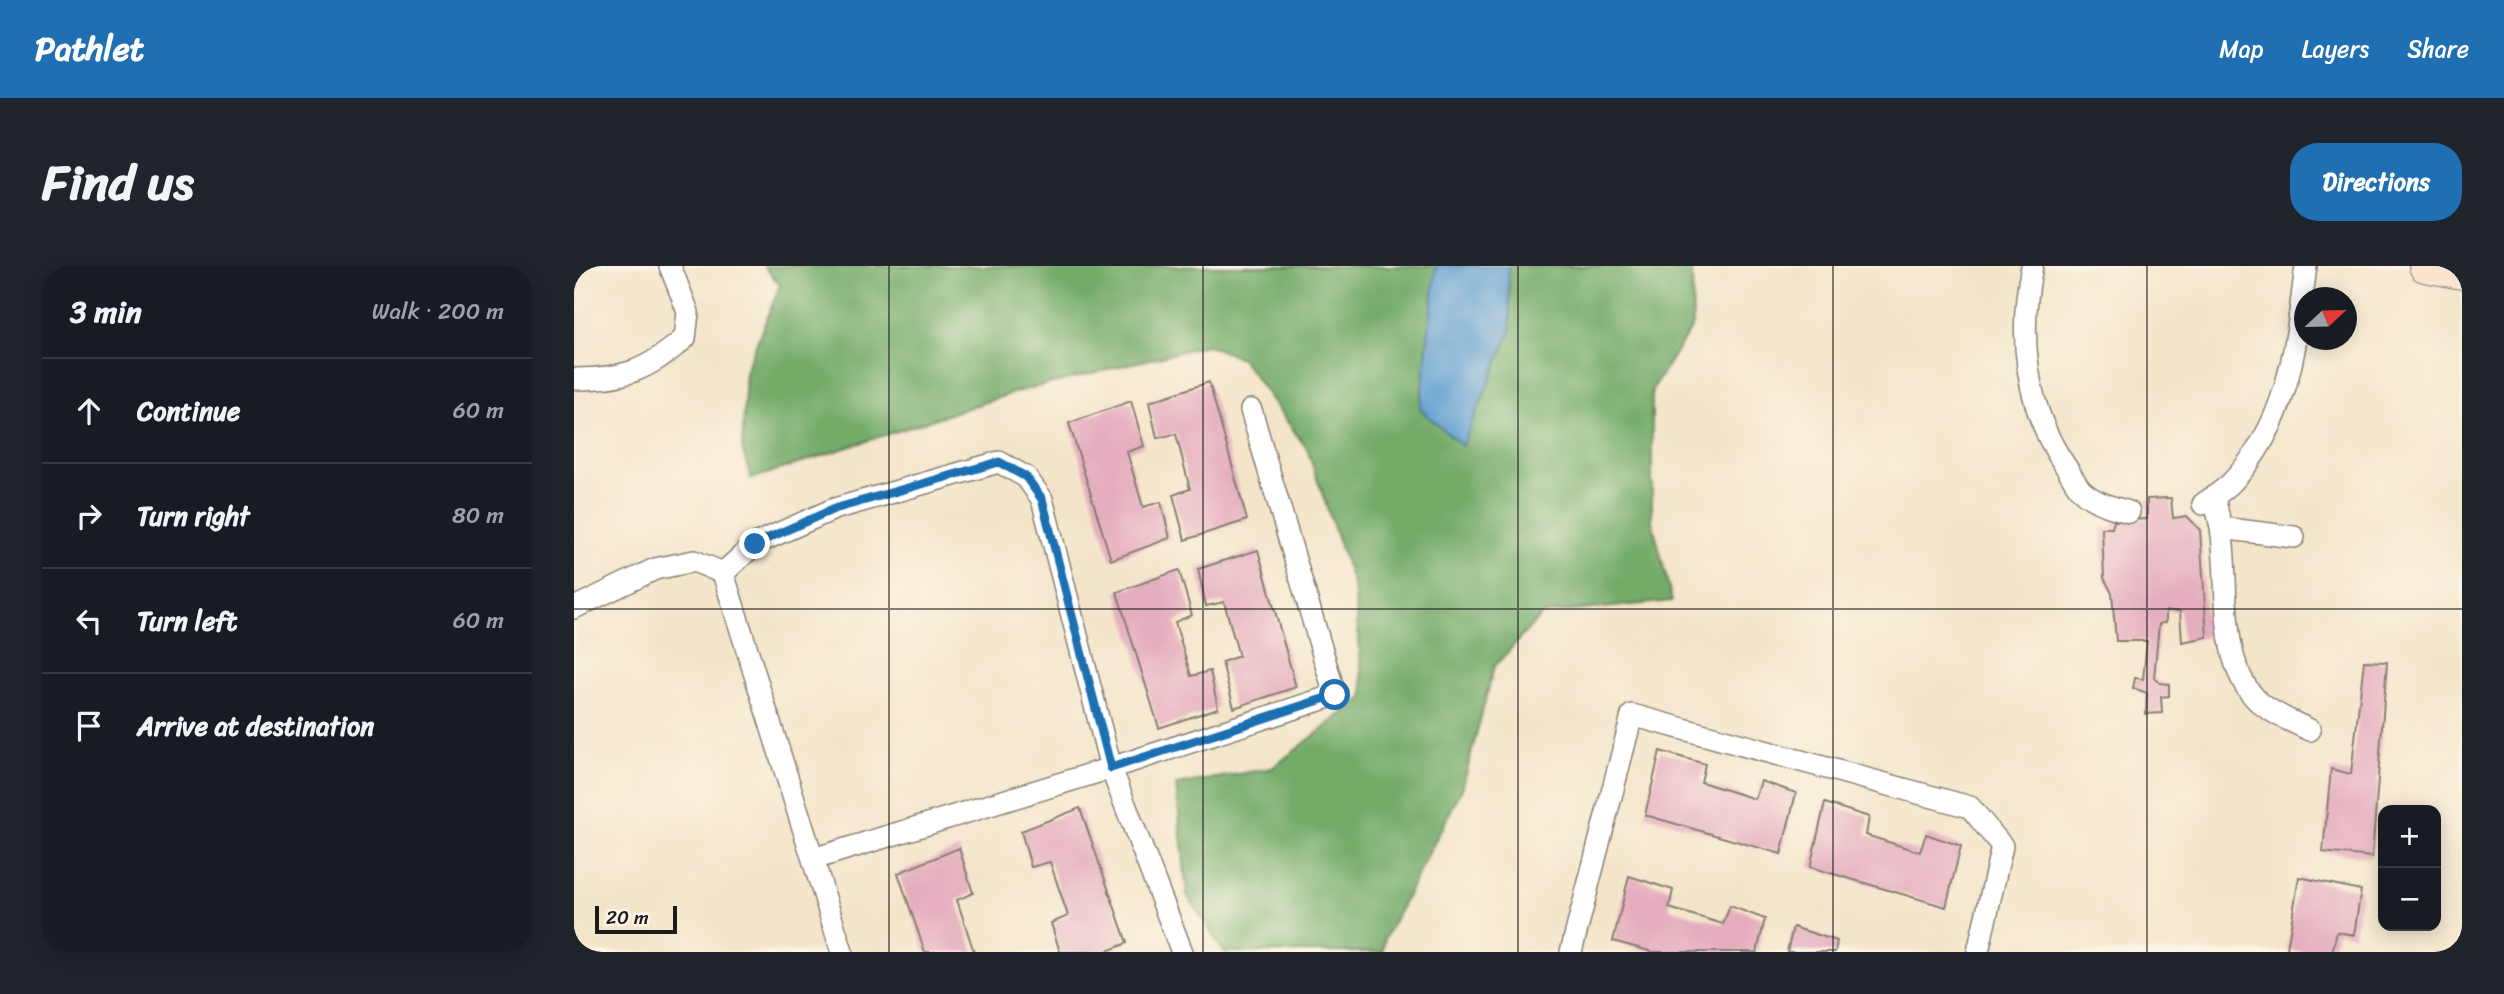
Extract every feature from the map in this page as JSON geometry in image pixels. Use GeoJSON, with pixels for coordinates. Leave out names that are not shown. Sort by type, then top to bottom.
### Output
{"type":"FeatureCollection","features":[{"type":"Feature","properties":{"kind":"street"},"geometry":{"type":"LineString","coordinates":[[574,379],[629,374],[663,357],[685,338],[688,313],[670,266]]}},
{"type":"Feature","properties":{"kind":"street"},"geometry":{"type":"LineString","coordinates":[[2032,266],[2025,300],[2025,358],[2034,400],[2052,447],[2081,490],[2104,505],[2129,512]]}},
{"type":"Feature","properties":{"kind":"street"},"geometry":{"type":"LineString","coordinates":[[2306,266],[2294,358],[2280,405],[2258,450],[2231,483],[2208,500],[2221,528],[2231,651],[2242,681],[2259,702],[2286,719],[2311,730]]}},
{"type":"Feature","properties":{"kind":"street"},"geometry":{"type":"LineString","coordinates":[[2425,266],[2462,273]]}},
{"type":"Feature","properties":{"kind":"street"},"geometry":{"type":"LineString","coordinates":[[813,859],[1111,768],[1335,695],[1251,410]]}},
{"type":"Feature","properties":{"kind":"street"},"geometry":{"type":"LineString","coordinates":[[723,573],[755,544],[792,525],[834,509],[999,462],[1026,477],[1042,499],[1111,768],[1182,952]]}},
{"type":"Feature","properties":{"kind":"street"},"geometry":{"type":"LineString","coordinates":[[2221,528],[2294,537]]}},
{"type":"Feature","properties":{"kind":"street"},"geometry":{"type":"LineString","coordinates":[[574,608],[655,569],[694,561],[723,573]]}},
{"type":"Feature","properties":{"kind":"street"},"geometry":{"type":"LineString","coordinates":[[723,573],[842,952]]}},
{"type":"Feature","properties":{"kind":"street"},"geometry":{"type":"LineString","coordinates":[[1571,952],[1632,715],[1970,807],[2002,846],[1978,952]]}},
{"type":"Feature","properties":{"kind":"green space"},"geometry":{"type":"Polygon","coordinates":[[[764,266],[1692,266],[1693,325],[1652,390],[1652,520],[1672,601],[1542,614],[1494,667],[1462,789],[1385,938],[1383,952],[1224,952],[1187,895],[1176,785],[1272,768],[1364,697],[1354,587],[1307,449],[1241,358],[1207,345],[1016,392],[751,479],[742,449],[746,370],[780,285],[764,266]]]}},
{"type":"Feature","properties":{"kind":"water"},"geometry":{"type":"Polygon","coordinates":[[[1436,266],[1508,266],[1511,331],[1462,446],[1420,409],[1436,266]]]}},
{"type":"Feature","properties":{"kind":"building"},"geometry":{"type":"Polygon","coordinates":[[[1209,382],[1247,520],[1185,540],[1173,495],[1190,489],[1176,434],[1157,438],[1149,402],[1209,382]]]}},
{"type":"Feature","properties":{"kind":"building"},"geometry":{"type":"Polygon","coordinates":[[[1131,401],[1144,446],[1127,452],[1143,507],[1161,502],[1170,538],[1111,560],[1069,423],[1131,401]]]}},
{"type":"Feature","properties":{"kind":"building"},"geometry":{"type":"Polygon","coordinates":[[[2171,498],[2173,518],[2187,516],[2200,530],[2207,637],[2182,642],[2180,611],[2166,611],[2166,622],[2159,624],[2154,678],[2160,683],[2169,684],[2169,696],[2161,697],[2162,713],[2146,714],[2147,693],[2133,688],[2135,678],[2143,679],[2147,641],[2116,641],[2112,593],[2104,578],[2102,528],[2112,528],[2114,521],[2147,519],[2147,499],[2171,498]]]}},
{"type":"Feature","properties":{"kind":"building"},"geometry":{"type":"Polygon","coordinates":[[[1258,550],[1296,687],[1234,708],[1222,662],[1239,656],[1224,602],[1206,606],[1198,569],[1258,550]]]}},
{"type":"Feature","properties":{"kind":"building"},"geometry":{"type":"Polygon","coordinates":[[[1179,570],[1192,615],[1175,622],[1191,676],[1210,671],[1218,708],[1159,728],[1117,592],[1179,570]]]}},
{"type":"Feature","properties":{"kind":"building"},"geometry":{"type":"Polygon","coordinates":[[[2364,661],[2387,662],[2372,857],[2323,852],[2331,769],[2351,774],[2364,661]]]}},
{"type":"Feature","properties":{"kind":"building"},"geometry":{"type":"Polygon","coordinates":[[[1660,751],[1705,764],[1701,782],[1755,799],[1761,781],[1796,793],[1781,854],[1645,815],[1660,751]]]}},
{"type":"Feature","properties":{"kind":"building"},"geometry":{"type":"Polygon","coordinates":[[[1825,803],[1869,817],[1866,835],[1920,852],[1926,834],[1961,846],[1946,907],[1810,867],[1825,803]]]}},
{"type":"Feature","properties":{"kind":"building"},"geometry":{"type":"Polygon","coordinates":[[[1080,808],[1127,943],[1105,952],[1060,952],[1051,923],[1068,916],[1050,862],[1031,867],[1021,831],[1080,808]]]}},
{"type":"Feature","properties":{"kind":"building"},"geometry":{"type":"Polygon","coordinates":[[[959,848],[973,893],[957,900],[974,952],[925,952],[898,873],[959,848]]]}},
{"type":"Feature","properties":{"kind":"building"},"geometry":{"type":"Polygon","coordinates":[[[1629,876],[1673,890],[1669,908],[1723,924],[1730,906],[1765,919],[1757,952],[1653,952],[1613,941],[1629,876]]]}},
{"type":"Feature","properties":{"kind":"building"},"geometry":{"type":"Polygon","coordinates":[[[2299,877],[2361,890],[2354,935],[2337,932],[2332,952],[2287,949],[2299,877]]]}},
{"type":"Feature","properties":{"kind":"building"},"geometry":{"type":"Polygon","coordinates":[[[1793,927],[1837,941],[1835,952],[1787,952],[1793,927]]]}},
{"type":"Feature","properties":{"kind":"route"},"geometry":{"type":"LineString","coordinates":[[755,544],[792,525],[834,509],[999,462],[1026,477],[1042,499],[1111,768],[1335,695]]}}]}
